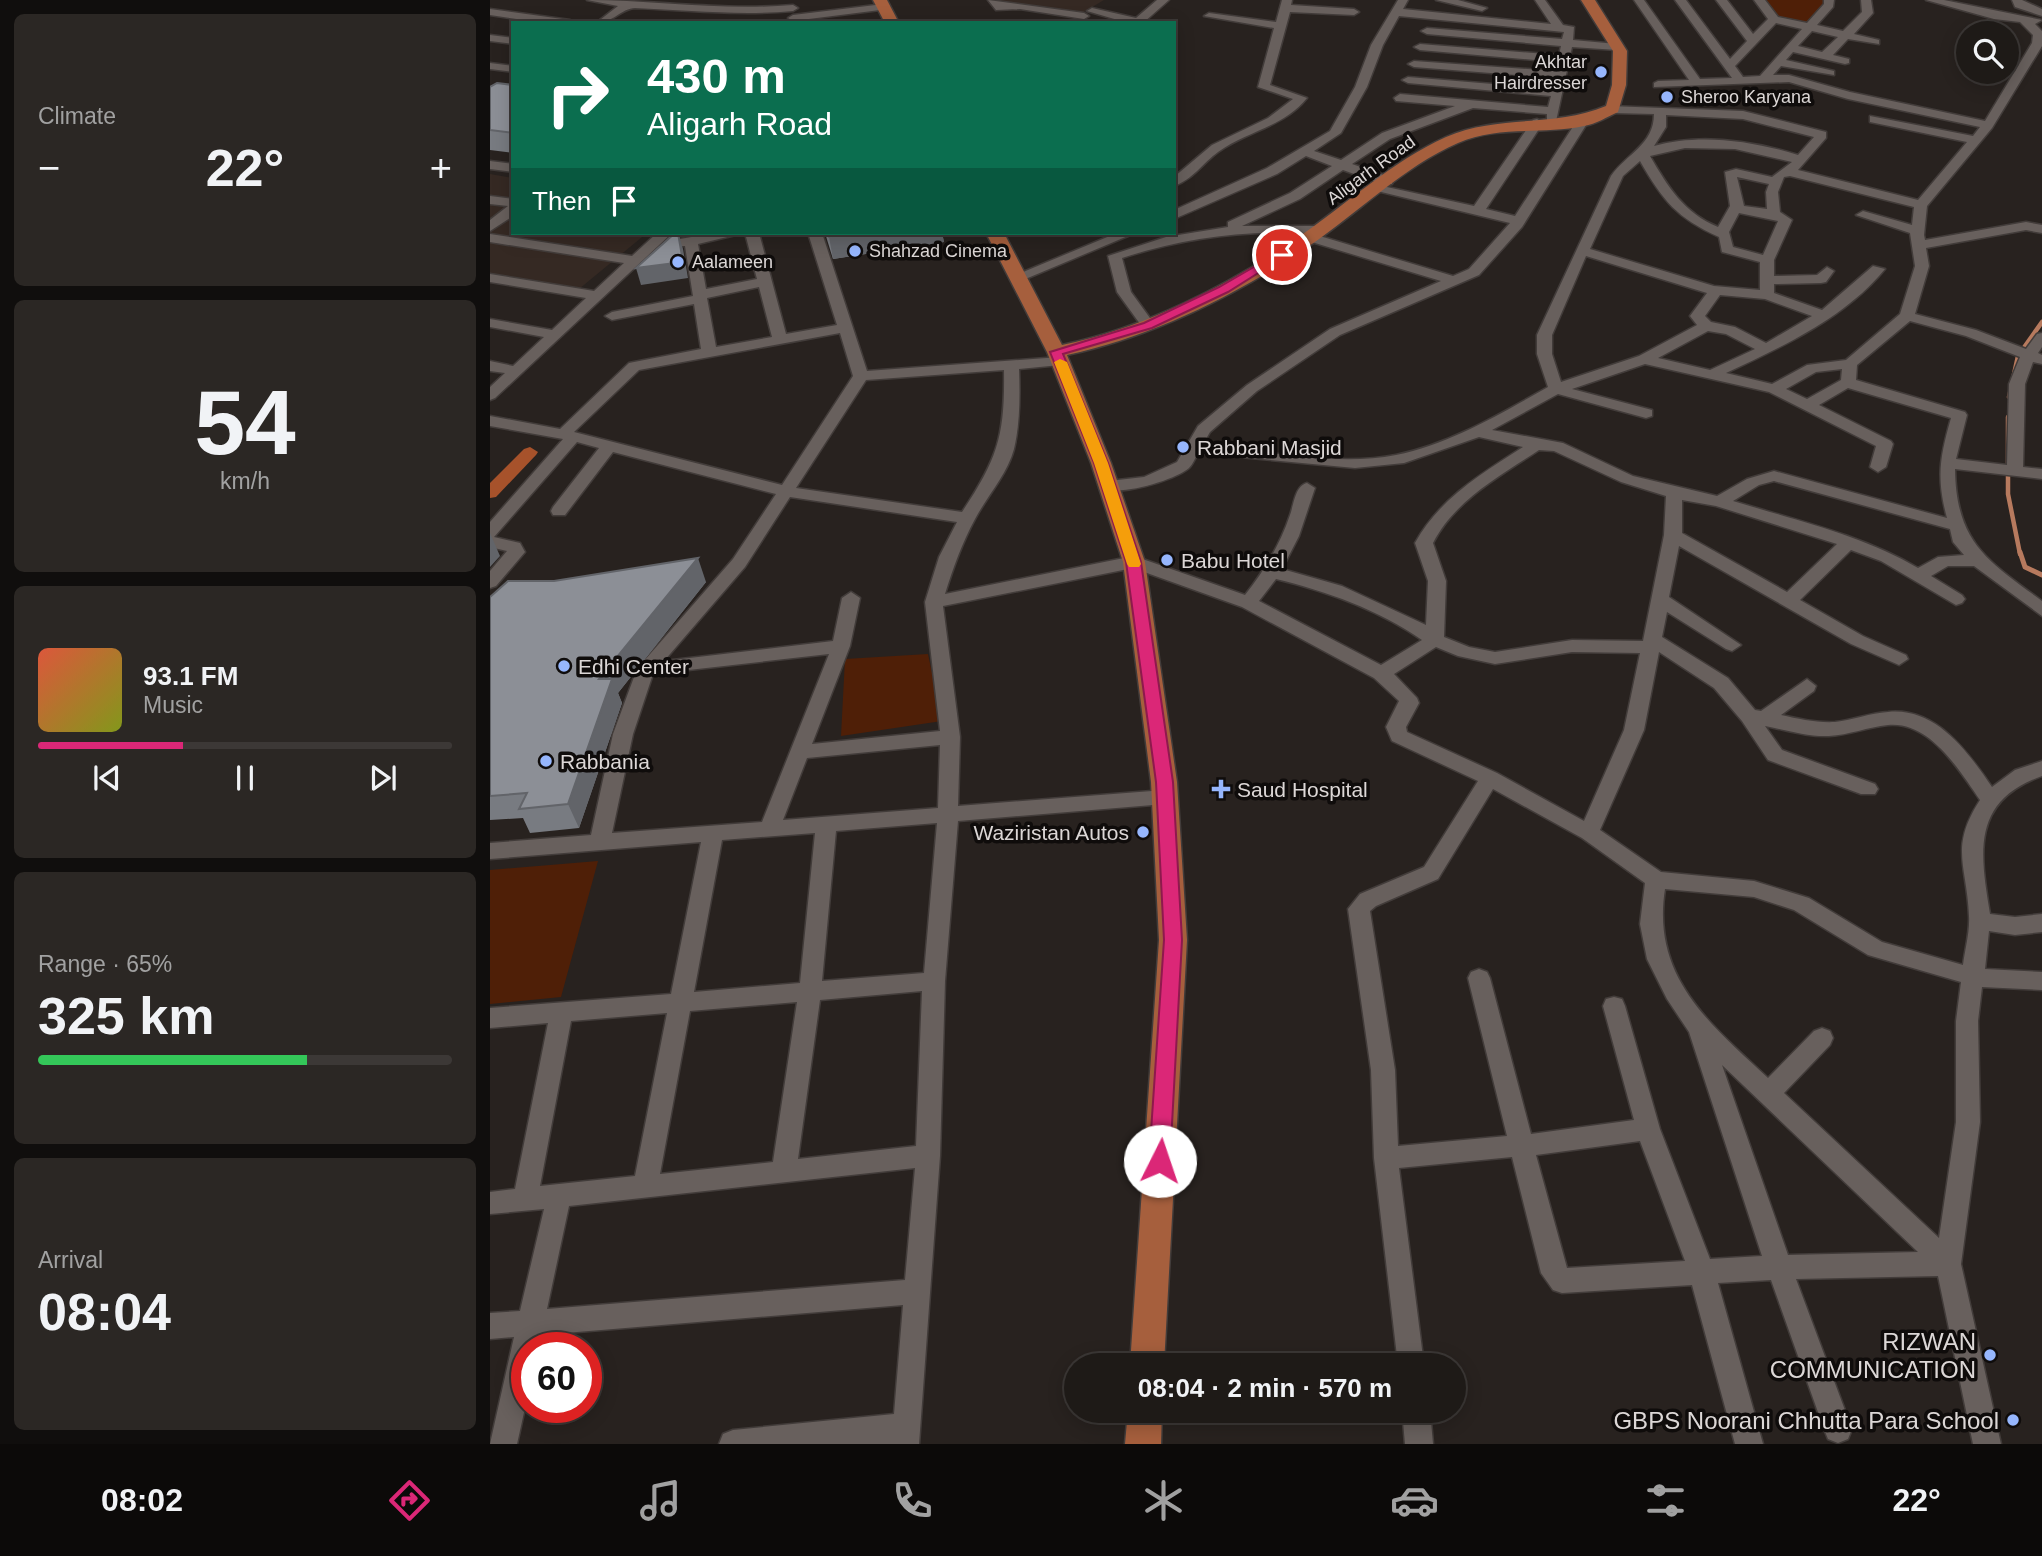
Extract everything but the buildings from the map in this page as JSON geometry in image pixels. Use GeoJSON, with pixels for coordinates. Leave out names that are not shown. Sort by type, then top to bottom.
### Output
{"type":"FeatureCollection","features":[{"type":"Feature","properties":{"kind":"main road"},"geometry":{"type":"LineString","coordinates":[[1588,0],[1620,51],[1619,85],[1613,109]]}},
{"type":"Feature","properties":{"kind":"main road"},"geometry":{"type":"LineString","coordinates":[[882,4],[891,21]]}},
{"type":"Feature","properties":{"kind":"main road","name":"Aligarh Road"},"geometry":{"type":"LineString","coordinates":[[1058,356],[1148,325],[1223,289],[1315,234],[1430,151],[1454,139],[1490,128],[1547,119],[1582,122],[1613,109]]}},
{"type":"Feature","properties":{"kind":"main road"},"geometry":{"type":"LineString","coordinates":[[996,235],[1058,356],[1109,486],[1134,562],[1165,797],[1173,940],[1148,1353]]}},
{"type":"Feature","properties":{"kind":"main road"},"geometry":{"type":"LineString","coordinates":[[1143,1444],[1144,1423]]}},
{"type":"Feature","properties":{"kind":"street"},"geometry":{"type":"LineString","coordinates":[[592,0],[631,2],[689,12],[792,12],[882,4]]}},
{"type":"Feature","properties":{"kind":"street"},"geometry":{"type":"LineString","coordinates":[[993,0],[996,8],[1020,6],[1125,21]]}},
{"type":"Feature","properties":{"kind":"street"},"geometry":{"type":"LineString","coordinates":[[1084,16],[1110,0]]}},
{"type":"Feature","properties":{"kind":"street"},"geometry":{"type":"LineString","coordinates":[[1134,21],[1164,0]]}},
{"type":"Feature","properties":{"kind":"street"},"geometry":{"type":"LineString","coordinates":[[1176,214],[1216,199],[1306,152],[1335,133],[1403,0]]}},
{"type":"Feature","properties":{"kind":"street"},"geometry":{"type":"LineString","coordinates":[[1441,0],[1482,8]]}},
{"type":"Feature","properties":{"kind":"street"},"geometry":{"type":"LineString","coordinates":[[1524,0],[1542,3],[1558,26]]}},
{"type":"Feature","properties":{"kind":"street"},"geometry":{"type":"LineString","coordinates":[[1639,0],[1696,82]]}},
{"type":"Feature","properties":{"kind":"street"},"geometry":{"type":"LineString","coordinates":[[1680,0],[1739,79]]}},
{"type":"Feature","properties":{"kind":"street"},"geometry":{"type":"LineString","coordinates":[[1721,0],[1753,41]]}},
{"type":"Feature","properties":{"kind":"street"},"geometry":{"type":"LineString","coordinates":[[1759,0],[1774,19],[1875,42]]}},
{"type":"Feature","properties":{"kind":"street"},"geometry":{"type":"LineString","coordinates":[[1764,78],[1829,5],[1829,0]]}},
{"type":"Feature","properties":{"kind":"street"},"geometry":{"type":"LineString","coordinates":[[1825,56],[1868,13],[1866,0]]}},
{"type":"Feature","properties":{"kind":"street"},"geometry":{"type":"LineString","coordinates":[[1774,388],[1812,368],[1850,364],[1907,316],[1922,266],[1918,238],[1921,205],[1988,125],[2037,54],[2039,34],[2036,25],[1931,0]]}},
{"type":"Feature","properties":{"kind":"street"},"geometry":{"type":"LineString","coordinates":[[2017,0],[2019,5],[2042,13]]}},
{"type":"Feature","properties":{"kind":"street"},"geometry":{"type":"LineString","coordinates":[[604,21],[631,2]]}},
{"type":"Feature","properties":{"kind":"street"},"geometry":{"type":"LineString","coordinates":[[1223,5],[1254,14],[1283,9]]}},
{"type":"Feature","properties":{"kind":"street"},"geometry":{"type":"LineString","coordinates":[[1176,181],[1183,178],[1214,149],[1282,116],[1301,98],[1264,87],[1283,9]]}},
{"type":"Feature","properties":{"kind":"street"},"geometry":{"type":"LineString","coordinates":[[1209,16],[1283,9],[1354,12]]}},
{"type":"Feature","properties":{"kind":"street"},"geometry":{"type":"LineString","coordinates":[[490,12],[555,21]]}},
{"type":"Feature","properties":{"kind":"street"},"geometry":{"type":"LineString","coordinates":[[1396,12],[1570,29],[1557,93],[1547,119],[1478,212]]}},
{"type":"Feature","properties":{"kind":"street"},"geometry":{"type":"LineString","coordinates":[[1435,16],[1398,105],[1472,104],[1547,119]]}},
{"type":"Feature","properties":{"kind":"street"},"geometry":{"type":"LineString","coordinates":[[1729,66],[1774,19]]}},
{"type":"Feature","properties":{"kind":"street"},"geometry":{"type":"LineString","coordinates":[[1427,31],[1617,47]]}},
{"type":"Feature","properties":{"kind":"street"},"geometry":{"type":"LineString","coordinates":[[490,38],[511,41]]}},
{"type":"Feature","properties":{"kind":"street"},"geometry":{"type":"LineString","coordinates":[[1420,47],[1564,59]]}},
{"type":"Feature","properties":{"kind":"street"},"geometry":{"type":"LineString","coordinates":[[1791,48],[1845,61]]}},
{"type":"Feature","properties":{"kind":"street"},"geometry":{"type":"LineString","coordinates":[[1779,62],[1830,73]]}},
{"type":"Feature","properties":{"kind":"street"},"geometry":{"type":"LineString","coordinates":[[1414,64],[1561,75]]}},
{"type":"Feature","properties":{"kind":"street"},"geometry":{"type":"LineString","coordinates":[[490,66],[511,69]]}},
{"type":"Feature","properties":{"kind":"street"},"geometry":{"type":"LineString","coordinates":[[1658,85],[1764,78],[1797,80],[1848,95],[1988,125]]}},
{"type":"Feature","properties":{"kind":"street"},"geometry":{"type":"LineString","coordinates":[[1408,80],[1557,93]]}},
{"type":"Feature","properties":{"kind":"street"},"geometry":{"type":"LineString","coordinates":[[1223,230],[1295,196],[1344,165],[1388,130],[1472,104]]}},
{"type":"Feature","properties":{"kind":"street"},"geometry":{"type":"LineString","coordinates":[[1613,109],[1743,115],[1822,135],[1790,172]]}},
{"type":"Feature","properties":{"kind":"street"},"geometry":{"type":"LineString","coordinates":[[1643,154],[1660,127],[1660,111]]}},
{"type":"Feature","properties":{"kind":"street"},"geometry":{"type":"LineString","coordinates":[[1874,119],[1976,140]]}},
{"type":"Feature","properties":{"kind":"street"},"geometry":{"type":"LineString","coordinates":[[1109,486],[1149,481],[1182,465],[1204,429],[1252,388],[1335,332],[1474,272],[1518,221],[1582,122]]}},
{"type":"Feature","properties":{"kind":"street"},"geometry":{"type":"LineString","coordinates":[[1556,389],[1545,362],[1542,334],[1623,167],[1643,154],[1667,146],[1760,148],[1800,160]]}},
{"type":"Feature","properties":{"kind":"street"},"geometry":{"type":"LineString","coordinates":[[1306,152],[1344,165],[1383,184],[1518,221]]}},
{"type":"Feature","properties":{"kind":"street"},"geometry":{"type":"LineString","coordinates":[[1643,154],[1673,206],[1698,224],[1727,237],[1727,249],[1767,260]]}},
{"type":"Feature","properties":{"kind":"street"},"geometry":{"type":"LineString","coordinates":[[490,165],[511,168]]}},
{"type":"Feature","properties":{"kind":"street"},"geometry":{"type":"LineString","coordinates":[[1774,214],[1772,192],[1775,182],[1782,173],[1790,172],[1921,205]]}},
{"type":"Feature","properties":{"kind":"street"},"geometry":{"type":"LineString","coordinates":[[1737,209],[1731,190],[1732,174],[1775,182]]}},
{"type":"Feature","properties":{"kind":"street"},"geometry":{"type":"LineString","coordinates":[[490,200],[511,205]]}},
{"type":"Feature","properties":{"kind":"street"},"geometry":{"type":"LineString","coordinates":[[490,227],[511,208]]}},
{"type":"Feature","properties":{"kind":"street"},"geometry":{"type":"LineString","coordinates":[[1721,234],[1737,209]]}},
{"type":"Feature","properties":{"kind":"street"},"geometry":{"type":"LineString","coordinates":[[1737,209],[1774,214],[1785,220],[1767,260],[1768,288]]}},
{"type":"Feature","properties":{"kind":"street"},"geometry":{"type":"LineString","coordinates":[[1863,215],[1918,238],[2026,226],[2042,229]]}},
{"type":"Feature","properties":{"kind":"street"},"geometry":{"type":"LineString","coordinates":[[1115,256],[1182,236],[1273,226],[1315,234],[1456,281]]}},
{"type":"Feature","properties":{"kind":"street"},"geometry":{"type":"LineString","coordinates":[[490,395],[661,237],[691,241],[726,235]]}},
{"type":"Feature","properties":{"kind":"street"},"geometry":{"type":"LineString","coordinates":[[753,235],[780,340]]}},
{"type":"Feature","properties":{"kind":"street"},"geometry":{"type":"LineString","coordinates":[[816,235],[861,376]]}},
{"type":"Feature","properties":{"kind":"street"},"geometry":{"type":"LineString","coordinates":[[1018,277],[1123,235]]}},
{"type":"Feature","properties":{"kind":"street"},"geometry":{"type":"LineString","coordinates":[[490,238],[635,261]]}},
{"type":"Feature","properties":{"kind":"street"},"geometry":{"type":"LineString","coordinates":[[691,241],[709,352]]}},
{"type":"Feature","properties":{"kind":"street"},"geometry":{"type":"LineString","coordinates":[[1096,245],[1115,256],[1124,292],[1148,325]]}},
{"type":"Feature","properties":{"kind":"street"},"geometry":{"type":"LineString","coordinates":[[1583,251],[1713,290],[1768,288],[1821,279],[1827,271]]}},
{"type":"Feature","properties":{"kind":"street"},"geometry":{"type":"LineString","coordinates":[[1715,373],[1767,349],[1824,314],[1878,269]]}},
{"type":"Feature","properties":{"kind":"street"},"geometry":{"type":"LineString","coordinates":[[490,278],[598,296]]}},
{"type":"Feature","properties":{"kind":"street"},"geometry":{"type":"LineString","coordinates":[[612,316],[765,282]]}},
{"type":"Feature","properties":{"kind":"street"},"geometry":{"type":"LineString","coordinates":[[1768,288],[1824,314]]}},
{"type":"Feature","properties":{"kind":"street"},"geometry":{"type":"LineString","coordinates":[[1706,326],[1697,316],[1715,292],[1713,290]]}},
{"type":"Feature","properties":{"kind":"street"},"geometry":{"type":"LineString","coordinates":[[1907,316],[1971,333],[2028,355]]}},
{"type":"Feature","properties":{"kind":"street"},"geometry":{"type":"LineString","coordinates":[[490,323],[556,335]]}},
{"type":"Feature","properties":{"kind":"street"},"geometry":{"type":"LineString","coordinates":[[1192,448],[1309,461],[1378,462],[1415,455],[1478,432],[1556,389],[1644,359],[1706,326],[1730,330],[1767,349]]}},
{"type":"Feature","properties":{"kind":"street"},"geometry":{"type":"LineString","coordinates":[[490,533],[568,435],[634,366],[844,328]]}},
{"type":"Feature","properties":{"kind":"street"},"geometry":{"type":"LineString","coordinates":[[2009,470],[2017,384],[2028,355],[2042,337]]}},
{"type":"Feature","properties":{"kind":"street"},"geometry":{"type":"LineString","coordinates":[[861,376],[1011,365],[1058,356]]}},
{"type":"Feature","properties":{"kind":"street"},"geometry":{"type":"LineString","coordinates":[[1644,359],[1774,388],[1885,444],[1878,467]]}},
{"type":"Feature","properties":{"kind":"street"},"geometry":{"type":"LineString","coordinates":[[1848,382],[1850,364]]}},
{"type":"Feature","properties":{"kind":"street"},"geometry":{"type":"LineString","coordinates":[[733,1444],[905,1436],[928,1156],[933,981],[948,815],[950,737],[934,602],[948,557],[967,518],[996,473],[1006,449],[1012,398],[1011,365]]}},
{"type":"Feature","properties":{"kind":"street"},"geometry":{"type":"LineString","coordinates":[[490,366],[516,371]]}},
{"type":"Feature","properties":{"kind":"street"},"geometry":{"type":"LineString","coordinates":[[600,842],[624,734],[646,669],[739,563],[861,376]]}},
{"type":"Feature","properties":{"kind":"street"},"geometry":{"type":"LineString","coordinates":[[1809,405],[1848,382]]}},
{"type":"Feature","properties":{"kind":"street"},"geometry":{"type":"LineString","coordinates":[[1848,382],[1859,388],[1959,415],[1947,463],[1947,488],[1962,542],[1978,560],[2042,610]]}},
{"type":"Feature","properties":{"kind":"street"},"geometry":{"type":"LineString","coordinates":[[1556,389],[1646,413]]}},
{"type":"Feature","properties":{"kind":"street"},"geometry":{"type":"LineString","coordinates":[[490,421],[568,435],[785,491],[967,518]]}},
{"type":"Feature","properties":{"kind":"street"},"geometry":{"type":"LineString","coordinates":[[1478,432],[1536,445],[1557,446],[1627,479],[1718,502],[1848,542],[1887,557],[1956,599]]}},
{"type":"Feature","properties":{"kind":"street"},"geometry":{"type":"LineString","coordinates":[[1435,640],[1437,581],[1424,543],[1431,525],[1450,506],[1536,445]]}},
{"type":"Feature","properties":{"kind":"street"},"geometry":{"type":"LineString","coordinates":[[559,511],[609,446]]}},
{"type":"Feature","properties":{"kind":"street"},"geometry":{"type":"LineString","coordinates":[[1947,463],[2042,474]]}},
{"type":"Feature","properties":{"kind":"street"},"geometry":{"type":"LineString","coordinates":[[1718,502],[1753,482],[1774,476],[1958,526]]}},
{"type":"Feature","properties":{"kind":"street"},"geometry":{"type":"LineString","coordinates":[[1248,603],[1273,572],[1292,538],[1307,488]]}},
{"type":"Feature","properties":{"kind":"street"},"geometry":{"type":"LineString","coordinates":[[1589,833],[1634,730],[1673,535],[1674,493]]}},
{"type":"Feature","properties":{"kind":"street"},"geometry":{"type":"LineString","coordinates":[[1673,535],[1857,640],[1899,659]]}},
{"type":"Feature","properties":{"kind":"street"},"geometry":{"type":"LineString","coordinates":[[490,542],[514,547],[516,552],[490,582]]}},
{"type":"Feature","properties":{"kind":"street"},"geometry":{"type":"LineString","coordinates":[[1789,601],[1848,542]]}},
{"type":"Feature","properties":{"kind":"street"},"geometry":{"type":"LineString","coordinates":[[1920,575],[1944,561],[1978,560]]}},
{"type":"Feature","properties":{"kind":"street"},"geometry":{"type":"LineString","coordinates":[[934,602],[1134,562],[1248,603],[1381,673],[1408,698],[1409,703],[1396,727],[1399,736],[1490,778],[1589,833],[1656,880],[1754,889],[1801,904],[1840,930],[1876,949],[1974,977],[2042,981]]}},
{"type":"Feature","properties":{"kind":"street"},"geometry":{"type":"LineString","coordinates":[[1273,572],[1336,590],[1409,622],[1435,640],[1465,652],[1496,658],[1572,646],[1653,643],[1721,683],[1757,717],[1775,755],[1868,789]]}},
{"type":"Feature","properties":{"kind":"street"},"geometry":{"type":"LineString","coordinates":[[770,827],[841,646],[851,598]]}},
{"type":"Feature","properties":{"kind":"street"},"geometry":{"type":"LineString","coordinates":[[1661,600],[1732,645]]}},
{"type":"Feature","properties":{"kind":"street"},"geometry":{"type":"LineString","coordinates":[[1381,673],[1435,640]]}},
{"type":"Feature","properties":{"kind":"street"},"geometry":{"type":"LineString","coordinates":[[646,669],[841,646]]}},
{"type":"Feature","properties":{"kind":"street"},"geometry":{"type":"LineString","coordinates":[[1757,717],[1807,686]]}},
{"type":"Feature","properties":{"kind":"street"},"geometry":{"type":"LineString","coordinates":[[1757,717],[1819,729],[1843,728],[1891,718],[1917,723],[1941,739],[1990,800]]}},
{"type":"Feature","properties":{"kind":"street"},"geometry":{"type":"LineString","coordinates":[[800,752],[950,737]]}},
{"type":"Feature","properties":{"kind":"street"},"geometry":{"type":"LineString","coordinates":[[1987,1444],[1948,1264],[1968,1122],[1967,1021],[1980,921],[1971,862],[1974,826],[1990,800],[2022,775],[2042,768]]}},
{"type":"Feature","properties":{"kind":"street"},"geometry":{"type":"LineString","coordinates":[[1410,1353],[1386,1158],[1383,1070],[1359,909],[1368,900],[1431,873],[1490,778]]}},
{"type":"Feature","properties":{"kind":"street"},"geometry":{"type":"LineString","coordinates":[[490,850],[1165,797]]}},
{"type":"Feature","properties":{"kind":"street"},"geometry":{"type":"LineString","coordinates":[[784,1171],[810,991],[826,824]]}},
{"type":"Feature","properties":{"kind":"street"},"geometry":{"type":"LineString","coordinates":[[645,1186],[713,833]]}},
{"type":"Feature","properties":{"kind":"street"},"geometry":{"type":"LineString","coordinates":[[1656,880],[1650,909],[1655,955],[1666,983],[1699,1028],[1948,1264]]}},
{"type":"Feature","properties":{"kind":"street"},"geometry":{"type":"LineString","coordinates":[[1980,921],[2015,926],[2042,923]]}},
{"type":"Feature","properties":{"kind":"street"},"geometry":{"type":"LineString","coordinates":[[1479,978],[1519,1146],[1558,1278],[1575,1282],[1779,1267],[1948,1264]]}},
{"type":"Feature","properties":{"kind":"street"},"geometry":{"type":"LineString","coordinates":[[490,1018],[933,981]]}},
{"type":"Feature","properties":{"kind":"street"},"geometry":{"type":"LineString","coordinates":[[1614,1006],[1648,1129],[1702,1273],[1749,1444]]}},
{"type":"Feature","properties":{"kind":"street"},"geometry":{"type":"LineString","coordinates":[[526,1199],[561,1012]]}},
{"type":"Feature","properties":{"kind":"street"},"geometry":{"type":"LineString","coordinates":[[1699,1028],[1779,1267],[1838,1429]]}},
{"type":"Feature","properties":{"kind":"street"},"geometry":{"type":"LineString","coordinates":[[1767,1095],[1822,1038]]}},
{"type":"Feature","properties":{"kind":"street"},"geometry":{"type":"LineString","coordinates":[[1386,1158],[1519,1146],[1648,1129]]}},
{"type":"Feature","properties":{"kind":"street"},"geometry":{"type":"LineString","coordinates":[[490,1203],[928,1156]]}},
{"type":"Feature","properties":{"kind":"street"},"geometry":{"type":"LineString","coordinates":[[503,1444],[559,1196]]}},
{"type":"Feature","properties":{"kind":"street"},"geometry":{"type":"LineString","coordinates":[[490,1326],[917,1291]]}},
{"type":"Feature","properties":{"kind":"street"},"geometry":{"type":"LineString","coordinates":[[1417,1423],[1419,1444]]}},
{"type":"Feature","properties":{"kind":"shaded area"},"geometry":{"type":"Polygon","coordinates":[[[997,0],[1104,0],[1082,13],[999,5],[997,0]]]}},
{"type":"Feature","properties":{"kind":"shaded area"},"geometry":{"type":"Polygon","coordinates":[[[1759,0],[1829,0],[1810,27],[1774,19],[1759,0]]]}},
{"type":"Feature","properties":{"kind":"shaded area"},"geometry":{"type":"Polygon","coordinates":[[[490,174],[511,178],[511,235],[645,235],[579,289],[490,274],[490,174]]]}},
{"type":"Feature","properties":{"kind":"shaded area"},"geometry":{"type":"Polygon","coordinates":[[[928,654],[942,721],[841,736],[845,659],[928,654]]]}},
{"type":"Feature","properties":{"kind":"shaded area"},"geometry":{"type":"Polygon","coordinates":[[[598,861],[561,997],[490,1004],[490,870],[598,861]]]}},
{"type":"Feature","properties":{"kind":"waterway"},"geometry":{"type":"LineString","coordinates":[[2009,397],[2018,356],[2042,322]]}},
{"type":"Feature","properties":{"kind":"waterway"},"geometry":{"type":"LineString","coordinates":[[2008,417],[2008,494],[2020,554]]}},
{"type":"Feature","properties":{"kind":"waterway"},"geometry":{"type":"LineString","coordinates":[[490,493],[530,452]]}},
{"type":"Feature","properties":{"kind":"waterway"},"geometry":{"type":"LineString","coordinates":[[2020,552],[2025,567],[2042,575]]}},
{"type":"Feature","properties":{"kind":"slow traffic"},"geometry":{"type":"LineString","coordinates":[[1060,362],[1101,463],[1134,564]]}},
{"type":"Feature","properties":{"kind":"place","name":"Akhtar Hairdresser"},"geometry":{"type":"Point","coordinates":[1601,72]}},
{"type":"Feature","properties":{"kind":"place","name":"Sheroo Karyana"},"geometry":{"type":"Point","coordinates":[1667,97]}},
{"type":"Feature","properties":{"kind":"place","name":"Shahzad Cinema"},"geometry":{"type":"Point","coordinates":[855,251]}},
{"type":"Feature","properties":{"kind":"place","name":"Aalameen"},"geometry":{"type":"Point","coordinates":[678,262]}},
{"type":"Feature","properties":{"kind":"place","name":"Rabbani Masjid"},"geometry":{"type":"Point","coordinates":[1183,447]}},
{"type":"Feature","properties":{"kind":"place","name":"Babu Hotel"},"geometry":{"type":"Point","coordinates":[1167,560]}},
{"type":"Feature","properties":{"kind":"place","name":"Edhi Center"},"geometry":{"type":"Point","coordinates":[564,666]}},
{"type":"Feature","properties":{"kind":"place","name":"Rabbania"},"geometry":{"type":"Point","coordinates":[546,761]}},
{"type":"Feature","properties":{"kind":"place","name":"Saud Hospital"},"geometry":{"type":"Point","coordinates":[1221,789]}},
{"type":"Feature","properties":{"kind":"place","name":"Waziristan Autos"},"geometry":{"type":"Point","coordinates":[1143,832]}},
{"type":"Feature","properties":{"kind":"place","name":"RIZWAN COMMUNICATION"},"geometry":{"type":"Point","coordinates":[1990,1355]}},
{"type":"Feature","properties":{"kind":"place","name":"GBPS Noorani Chhutta Para School"},"geometry":{"type":"Point","coordinates":[2013,1420]}},
{"type":"Feature","properties":{"kind":"route"},"geometry":{"type":"LineString","coordinates":[[1160,1161],[1173,940],[1164,782],[1134,562],[1101,463],[1056,352],[1089,345],[1148,325],[1223,289],[1282,255]]}}]}
